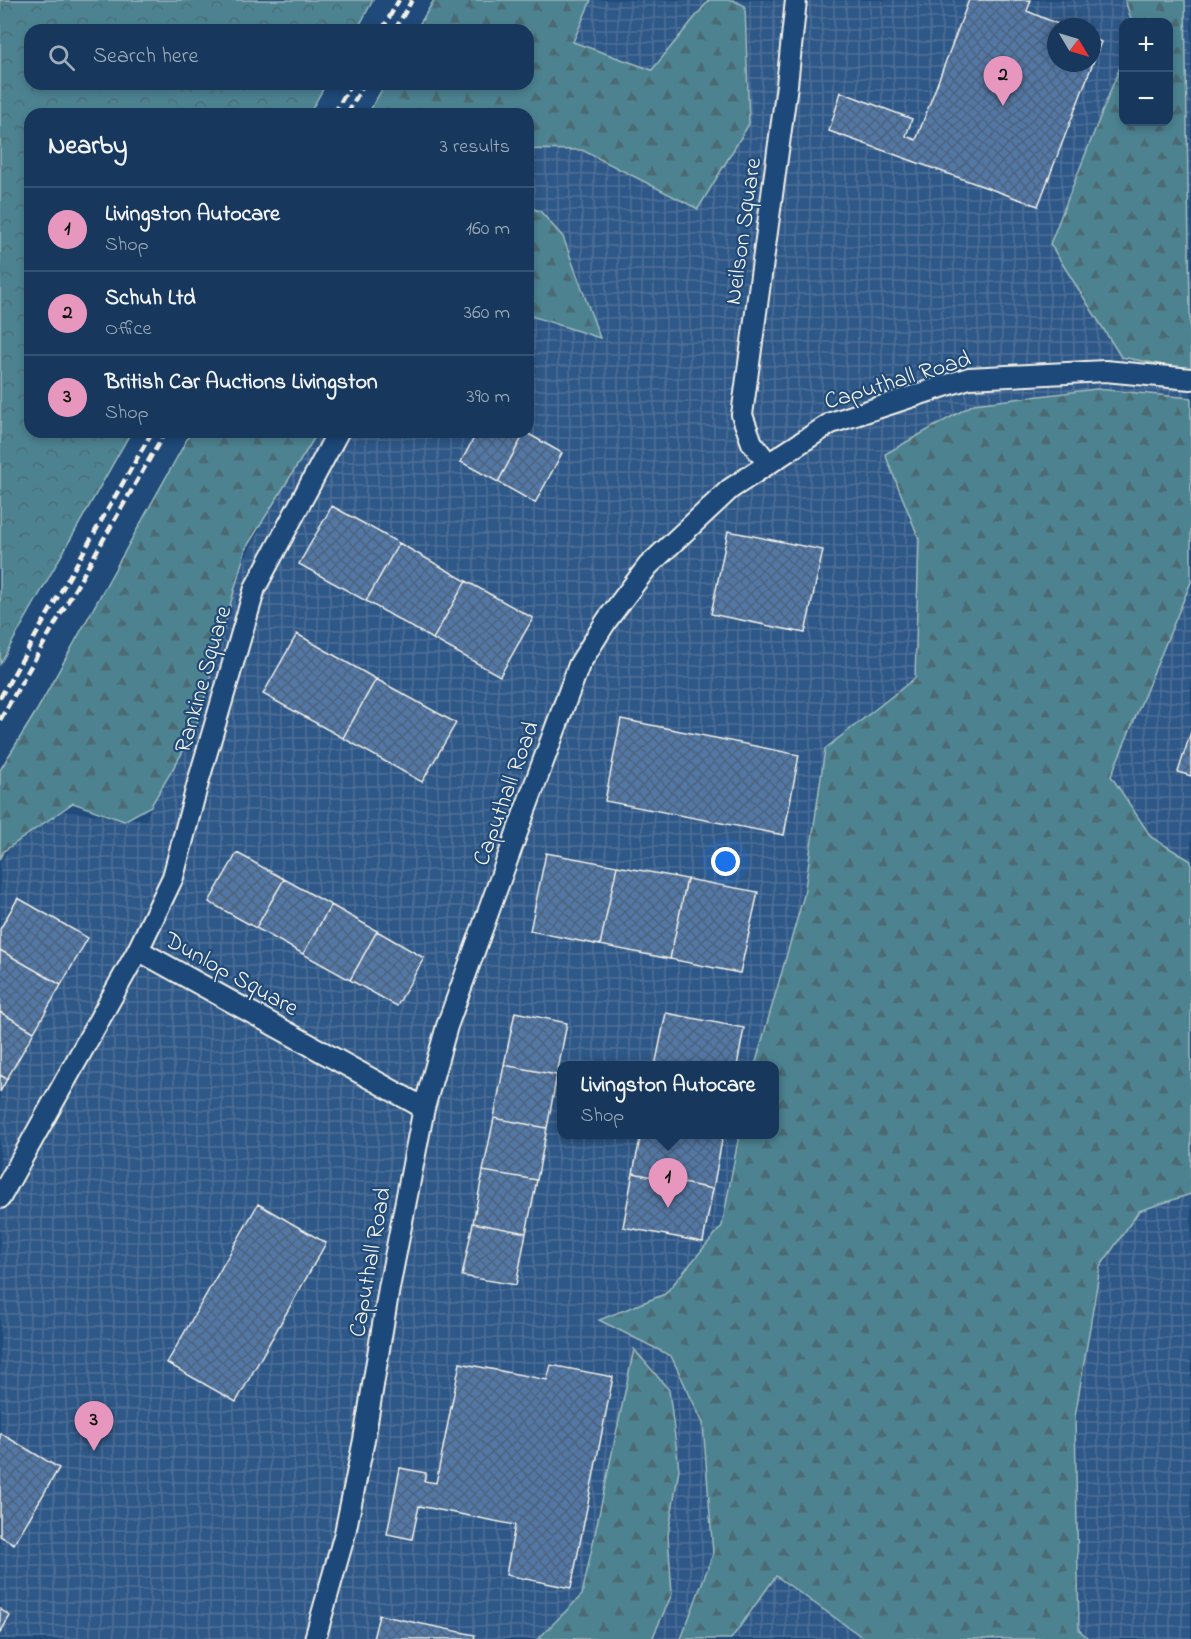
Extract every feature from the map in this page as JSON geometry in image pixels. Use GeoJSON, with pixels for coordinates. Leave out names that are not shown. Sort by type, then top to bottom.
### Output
{"type":"FeatureCollection","features":[{"type":"Feature","properties":{"kind":"street","name":"Neilson Square"},"geometry":{"type":"LineString","coordinates":[[768,463],[752,443],[742,415],[788,85],[796,0]]}},
{"type":"Feature","properties":{"kind":"street","name":"Caputhall Road"},"geometry":{"type":"LineString","coordinates":[[315,1639],[345,1533],[424,1108],[447,1026],[579,665],[607,620],[648,566],[730,489],[831,423],[969,378],[1105,371],[1191,379]]}},
{"type":"Feature","properties":{"kind":"street","name":"Rankine Square"},"geometry":{"type":"LineString","coordinates":[[138,950],[174,877],[199,779],[255,588],[335,438]]}},
{"type":"Feature","properties":{"kind":"street","name":"Dunlop Square"},"geometry":{"type":"LineString","coordinates":[[0,1198],[138,950],[424,1108]]}},
{"type":"Feature","properties":{"kind":"shaded area"},"geometry":{"type":"Polygon","coordinates":[[[535,0],[1191,0],[1191,1639],[0,1639],[0,863],[29,819],[62,811],[146,820],[234,581],[305,438],[534,438],[534,108],[528,108],[528,90],[534,90],[534,24],[529,24],[535,0]]]}},
{"type":"Feature","properties":{"kind":"green space"},"geometry":{"type":"Polygon","coordinates":[[[0,0],[373,0],[360,24],[24,24],[24,90],[323,90],[312,108],[24,108],[24,438],[128,438],[0,664],[0,0]]]}},
{"type":"Feature","properties":{"kind":"green space"},"geometry":{"type":"Polygon","coordinates":[[[434,0],[591,0],[573,42],[652,70],[709,0],[733,0],[745,6],[749,124],[698,209],[582,150],[534,149],[534,108],[371,108],[382,90],[534,90],[534,24],[420,24],[434,0]]]}},
{"type":"Feature","properties":{"kind":"green space"},"geometry":{"type":"Polygon","coordinates":[[[1125,0],[1185,0],[1191,370],[1121,357],[1050,244],[1119,69],[1119,126],[1173,126],[1173,18],[1131,18],[1125,0]]]}},
{"type":"Feature","properties":{"kind":"green space"},"geometry":{"type":"Polygon","coordinates":[[[534,209],[540,211],[563,237],[600,338],[534,317],[534,209]]]}},
{"type":"Feature","properties":{"kind":"green space"},"geometry":{"type":"Polygon","coordinates":[[[1096,389],[1191,398],[1191,582],[1111,776],[1151,837],[1191,861],[1191,1194],[1139,1211],[1100,1267],[1075,1417],[1079,1630],[1089,1639],[865,1639],[776,1576],[731,1639],[681,1639],[713,1554],[703,1423],[671,1356],[599,1320],[665,1294],[722,1226],[738,1139],[779,1139],[779,1061],[756,1061],[804,895],[825,749],[915,678],[919,539],[885,454],[974,404],[1096,389]]]}},
{"type":"Feature","properties":{"kind":"green space"},"geometry":{"type":"Polygon","coordinates":[[[188,438],[314,438],[246,548],[195,731],[151,806],[124,821],[73,803],[4,851],[0,858],[0,770],[37,710],[188,438]]]}},
{"type":"Feature","properties":{"kind":"green space"},"geometry":{"type":"Polygon","coordinates":[[[634,1349],[669,1390],[679,1469],[668,1535],[672,1594],[652,1639],[538,1639],[582,1595],[634,1349]]]}},
{"type":"Feature","properties":{"kind":"building"},"geometry":{"type":"Polygon","coordinates":[[[969,0],[1031,0],[1027,11],[1047,19],[1047,72],[1089,72],[1038,206],[829,131],[841,92],[912,119],[906,136],[916,140],[969,0]]]}},
{"type":"Feature","properties":{"kind":"building"},"geometry":{"type":"Polygon","coordinates":[[[534,437],[562,453],[535,503],[498,482],[522,438],[534,437]]]}},
{"type":"Feature","properties":{"kind":"building"},"geometry":{"type":"Polygon","coordinates":[[[474,438],[522,438],[498,482],[461,462],[474,438]]]}},
{"type":"Feature","properties":{"kind":"building"},"geometry":{"type":"Polygon","coordinates":[[[332,506],[399,543],[366,601],[299,564],[332,506]]]}},
{"type":"Feature","properties":{"kind":"building"},"geometry":{"type":"Polygon","coordinates":[[[728,531],[823,550],[805,633],[711,614],[728,531]]]}},
{"type":"Feature","properties":{"kind":"building"},"geometry":{"type":"Polygon","coordinates":[[[399,543],[466,581],[433,639],[366,601],[399,543]]]}},
{"type":"Feature","properties":{"kind":"building"},"geometry":{"type":"Polygon","coordinates":[[[466,581],[533,618],[500,676],[433,639],[466,581]]]}},
{"type":"Feature","properties":{"kind":"building"},"geometry":{"type":"Polygon","coordinates":[[[297,634],[376,679],[343,738],[263,694],[297,634]]]}},
{"type":"Feature","properties":{"kind":"building"},"geometry":{"type":"Polygon","coordinates":[[[376,679],[456,723],[422,782],[343,738],[376,679]]]}},
{"type":"Feature","properties":{"kind":"building"},"geometry":{"type":"Polygon","coordinates":[[[621,719],[799,755],[784,835],[605,801],[621,719]]]}},
{"type":"Feature","properties":{"kind":"building"},"geometry":{"type":"Polygon","coordinates":[[[1191,732],[1191,776],[1178,772],[1191,732]]]}},
{"type":"Feature","properties":{"kind":"building"},"geometry":{"type":"Polygon","coordinates":[[[237,853],[284,879],[256,928],[209,902],[237,853]]]}},
{"type":"Feature","properties":{"kind":"building"},"geometry":{"type":"Polygon","coordinates":[[[546,853],[617,866],[600,945],[530,931],[546,853]]]}},
{"type":"Feature","properties":{"kind":"building"},"geometry":{"type":"Polygon","coordinates":[[[617,866],[687,879],[670,959],[600,945],[617,866]]]}},
{"type":"Feature","properties":{"kind":"building"},"geometry":{"type":"Polygon","coordinates":[[[284,879],[331,905],[303,954],[256,928],[284,879]]]}},
{"type":"Feature","properties":{"kind":"building"},"geometry":{"type":"Polygon","coordinates":[[[687,879],[758,892],[740,973],[670,959],[687,879]]]}},
{"type":"Feature","properties":{"kind":"building"},"geometry":{"type":"Polygon","coordinates":[[[18,898],[88,938],[61,985],[0,950],[0,929],[18,898]]]}},
{"type":"Feature","properties":{"kind":"building"},"geometry":{"type":"Polygon","coordinates":[[[331,905],[377,931],[350,980],[303,954],[331,905]]]}},
{"type":"Feature","properties":{"kind":"building"},"geometry":{"type":"Polygon","coordinates":[[[377,931],[424,958],[397,1006],[350,980],[377,931]]]}},
{"type":"Feature","properties":{"kind":"building"},"geometry":{"type":"Polygon","coordinates":[[[0,950],[61,985],[34,1032],[0,1012],[0,950]]]}},
{"type":"Feature","properties":{"kind":"building"},"geometry":{"type":"Polygon","coordinates":[[[0,1012],[34,1032],[7,1079],[0,1075],[0,1012]]]}},
{"type":"Feature","properties":{"kind":"building"},"geometry":{"type":"Polygon","coordinates":[[[515,1012],[567,1023],[560,1061],[557,1061],[557,1075],[504,1065],[515,1012]]]}},
{"type":"Feature","properties":{"kind":"building"},"geometry":{"type":"Polygon","coordinates":[[[666,1013],[744,1028],[738,1061],[656,1061],[666,1013]]]}},
{"type":"Feature","properties":{"kind":"building"},"geometry":{"type":"Polygon","coordinates":[[[504,1065],[557,1075],[547,1128],[494,1118],[504,1065]]]}},
{"type":"Feature","properties":{"kind":"building"},"geometry":{"type":"Polygon","coordinates":[[[0,1075],[7,1079],[0,1092],[0,1075]]]}},
{"type":"Feature","properties":{"kind":"building"},"geometry":{"type":"Polygon","coordinates":[[[494,1118],[547,1128],[537,1180],[483,1171],[494,1118]]]}},
{"type":"Feature","properties":{"kind":"building"},"geometry":{"type":"Polygon","coordinates":[[[640,1139],[722,1139],[713,1189],[633,1173],[640,1139]]]}},
{"type":"Feature","properties":{"kind":"building"},"geometry":{"type":"Polygon","coordinates":[[[483,1171],[537,1180],[526,1233],[473,1223],[483,1171]]]}},
{"type":"Feature","properties":{"kind":"building"},"geometry":{"type":"Polygon","coordinates":[[[633,1173],[713,1189],[703,1242],[623,1227],[633,1173]]]}},
{"type":"Feature","properties":{"kind":"building"},"geometry":{"type":"Polygon","coordinates":[[[258,1204],[326,1243],[236,1402],[167,1363],[258,1204]]]}},
{"type":"Feature","properties":{"kind":"building"},"geometry":{"type":"Polygon","coordinates":[[[473,1223],[526,1233],[516,1285],[462,1276],[473,1223]]]}},
{"type":"Feature","properties":{"kind":"building"},"geometry":{"type":"Polygon","coordinates":[[[460,1363],[547,1380],[551,1365],[613,1377],[571,1588],[506,1575],[515,1525],[419,1506],[412,1539],[387,1534],[400,1468],[426,1473],[424,1481],[436,1483],[460,1363]]]}},
{"type":"Feature","properties":{"kind":"building"},"geometry":{"type":"Polygon","coordinates":[[[0,1433],[59,1468],[14,1544],[0,1536],[0,1433]]]}},
{"type":"Feature","properties":{"kind":"building"},"geometry":{"type":"Polygon","coordinates":[[[0,1609],[10,1616],[0,1633],[0,1609]]]}},
{"type":"Feature","properties":{"kind":"building"},"geometry":{"type":"Polygon","coordinates":[[[379,1615],[475,1635],[474,1639],[373,1639],[379,1615]]]}},
{"type":"Feature","properties":{"kind":"railway"},"geometry":{"type":"LineString","coordinates":[[385,24],[399,0]]}},
{"type":"Feature","properties":{"kind":"railway"},"geometry":{"type":"LineString","coordinates":[[398,24],[412,0]]}},
{"type":"Feature","properties":{"kind":"railway"},"geometry":{"type":"LineString","coordinates":[[337,108],[348,90]]}},
{"type":"Feature","properties":{"kind":"railway"},"geometry":{"type":"LineString","coordinates":[[350,108],[361,90]]}},
{"type":"Feature","properties":{"kind":"railway"},"geometry":{"type":"LineString","coordinates":[[0,698],[149,438]]}},
{"type":"Feature","properties":{"kind":"railway"},"geometry":{"type":"LineString","coordinates":[[0,720],[162,438]]}},
{"type":"Feature","properties":{"kind":"place","name":"Schuh Ltd"},"geometry":{"type":"Point","coordinates":[1003,106]}},
{"type":"Feature","properties":{"kind":"place","name":"Livingston Autocare"},"geometry":{"type":"Point","coordinates":[668,1208]}},
{"type":"Feature","properties":{"kind":"place","name":"British Car Auctions Livingston"},"geometry":{"type":"Point","coordinates":[94,1451]}}]}
